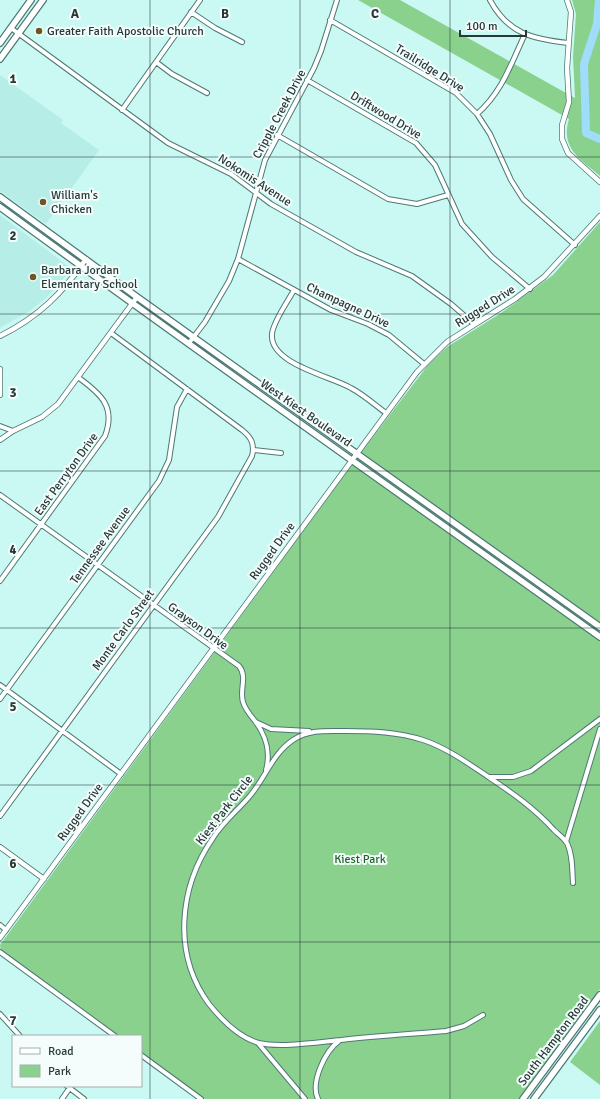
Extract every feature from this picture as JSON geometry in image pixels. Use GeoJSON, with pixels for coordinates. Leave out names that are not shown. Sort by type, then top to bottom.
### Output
{"type":"FeatureCollection","features":[{"type":"Feature","properties":{"kind":"main road"},"geometry":{"type":"LineString","coordinates":[[0,43],[31,0]]}},
{"type":"Feature","properties":{"kind":"main road"},"geometry":{"type":"LineString","coordinates":[[0,59],[43,0]]}},
{"type":"Feature","properties":{"kind":"main road","name":"West Kiest Boulevard"},"geometry":{"type":"LineString","coordinates":[[0,197],[137,298],[194,337],[600,627]]}},
{"type":"Feature","properties":{"kind":"main road"},"geometry":{"type":"LineString","coordinates":[[1,208],[8,203]]}},
{"type":"Feature","properties":{"kind":"main road","name":"West Kiest Boulevard"},"geometry":{"type":"LineString","coordinates":[[1,208],[132,304],[352,459],[600,638]]}},
{"type":"Feature","properties":{"kind":"main road"},"geometry":{"type":"LineString","coordinates":[[42,238],[47,231]]}},
{"type":"Feature","properties":{"kind":"main road"},"geometry":{"type":"LineString","coordinates":[[270,401],[274,394]]}},
{"type":"Feature","properties":{"kind":"main road","name":"South Hampton Road"},"geometry":{"type":"LineString","coordinates":[[523,1099],[600,995]]}},
{"type":"Feature","properties":{"kind":"main road","name":"South Hampton Road"},"geometry":{"type":"LineString","coordinates":[[534,1099],[600,1010]]}},
{"type":"Feature","properties":{"kind":"street"},"geometry":{"type":"LineString","coordinates":[[122,110],[200,0]]}},
{"type":"Feature","properties":{"kind":"street","name":"Cripple Creek Drive"},"geometry":{"type":"LineString","coordinates":[[189,344],[229,281],[238,259],[264,160],[321,51],[336,0]]}},
{"type":"Feature","properties":{"kind":"street"},"geometry":{"type":"LineString","coordinates":[[490,0],[501,17],[511,26],[524,34],[545,40],[568,43]]}},
{"type":"Feature","properties":{"kind":"street"},"geometry":{"type":"LineString","coordinates":[[567,0],[571,12],[567,68],[569,102],[562,125],[562,139],[568,153],[600,182]]}},
{"type":"Feature","properties":{"kind":"street"},"geometry":{"type":"LineString","coordinates":[[192,12],[215,28],[242,42]]}},
{"type":"Feature","properties":{"kind":"street","name":"Trailridge Drive"},"geometry":{"type":"LineString","coordinates":[[330,20],[456,93],[477,114],[496,144],[516,189],[532,208],[575,245]]}},
{"type":"Feature","properties":{"kind":"street","name":"Nokomis Avenue"},"geometry":{"type":"LineString","coordinates":[[11,28],[168,143],[220,167],[277,208],[356,252],[412,276],[446,300],[474,324]]}},
{"type":"Feature","properties":{"kind":"street"},"geometry":{"type":"LineString","coordinates":[[477,114],[496,95],[503,83],[524,34]]}},
{"type":"Feature","properties":{"kind":"street"},"geometry":{"type":"LineString","coordinates":[[156,62],[172,74],[207,93]]}},
{"type":"Feature","properties":{"kind":"street","name":"Driftwood Drive"},"geometry":{"type":"LineString","coordinates":[[307,80],[416,143],[436,165],[462,224],[471,236],[492,257],[530,289]]}},
{"type":"Feature","properties":{"kind":"street"},"geometry":{"type":"LineString","coordinates":[[277,135],[388,199],[417,204],[448,195]]}},
{"type":"Feature","properties":{"kind":"street","name":"Rugged Drive"},"geometry":{"type":"LineString","coordinates":[[0,938],[352,459],[424,364],[447,342],[530,289],[554,268],[600,216]]}},
{"type":"Feature","properties":{"kind":"street","name":"Champagne Drive"},"geometry":{"type":"LineString","coordinates":[[238,259],[331,310],[368,324],[389,335],[424,364]]}},
{"type":"Feature","properties":{"kind":"street"},"geometry":{"type":"LineString","coordinates":[[0,336],[18,327],[53,301],[86,260]]}},
{"type":"Feature","properties":{"kind":"street"},"geometry":{"type":"LineString","coordinates":[[294,290],[272,333],[273,346],[277,351],[303,367],[351,388],[386,413]]}},
{"type":"Feature","properties":{"kind":"street"},"geometry":{"type":"LineString","coordinates":[[0,440],[13,431],[46,414],[65,396],[137,298]]}},
{"type":"Feature","properties":{"kind":"street"},"geometry":{"type":"LineString","coordinates":[[111,333],[246,434],[250,438],[253,450],[281,452]]}},
{"type":"Feature","properties":{"kind":"street"},"geometry":{"type":"LineString","coordinates":[[0,369],[0,395]]}},
{"type":"Feature","properties":{"kind":"street","name":"East Perryton Drive"},"geometry":{"type":"LineString","coordinates":[[0,581],[101,443],[108,428],[110,417],[102,397],[79,378]]}},
{"type":"Feature","properties":{"kind":"street","name":"Tennessee Avenue"},"geometry":{"type":"LineString","coordinates":[[0,699],[159,481],[165,470],[172,450],[177,407],[187,389]]}},
{"type":"Feature","properties":{"kind":"street"},"geometry":{"type":"LineString","coordinates":[[0,426],[13,431]]}},
{"type":"Feature","properties":{"kind":"street","name":"Monte Carlo Street"},"geometry":{"type":"LineString","coordinates":[[0,816],[218,517],[250,463],[253,450]]}},
{"type":"Feature","properties":{"kind":"street","name":"Grayson Drive"},"geometry":{"type":"LineString","coordinates":[[0,495],[236,664],[242,670],[244,677],[241,695],[243,703],[255,721],[268,747],[267,764],[264,774]]}},
{"type":"Feature","properties":{"kind":"street"},"geometry":{"type":"LineString","coordinates":[[0,685],[122,774]]}},
{"type":"Feature","properties":{"kind":"street"},"geometry":{"type":"LineString","coordinates":[[489,777],[514,778],[531,772],[600,719]]}},
{"type":"Feature","properties":{"kind":"street"},"geometry":{"type":"LineString","coordinates":[[255,721],[271,728],[312,731]]}},
{"type":"Feature","properties":{"kind":"street"},"geometry":{"type":"LineString","coordinates":[[566,842],[600,729]]}},
{"type":"Feature","properties":{"kind":"street","name":"Kiest Park Circle"},"geometry":{"type":"LineString","coordinates":[[483,1015],[464,1026],[446,1031],[341,1040],[272,1044],[258,1042],[230,1026],[217,1013],[201,993],[191,972],[185,947],[184,916],[190,884],[201,857],[230,816],[258,786],[264,774],[281,750],[294,739],[312,731],[376,732],[409,736],[438,746],[489,777],[538,812],[566,842],[571,858],[573,883]]}},
{"type":"Feature","properties":{"kind":"street"},"geometry":{"type":"LineString","coordinates":[[0,847],[44,879]]}},
{"type":"Feature","properties":{"kind":"street"},"geometry":{"type":"LineString","coordinates":[[0,925],[6,930]]}},
{"type":"Feature","properties":{"kind":"street"},"geometry":{"type":"LineString","coordinates":[[0,952],[108,1034]]}},
{"type":"Feature","properties":{"kind":"street"},"geometry":{"type":"LineString","coordinates":[[0,1014],[19,1035]]}},
{"type":"Feature","properties":{"kind":"street"},"geometry":{"type":"LineString","coordinates":[[318,1099],[315,1088],[326,1054],[332,1046],[341,1040]]}},
{"type":"Feature","properties":{"kind":"street"},"geometry":{"type":"LineString","coordinates":[[258,1042],[305,1099]]}},
{"type":"Feature","properties":{"kind":"street"},"geometry":{"type":"LineString","coordinates":[[142,1056],[201,1099]]}},
{"type":"Feature","properties":{"kind":"street"},"geometry":{"type":"LineString","coordinates":[[62,1099],[69,1087],[84,1099]]}},
{"type":"Feature","properties":{"kind":"shaded area"},"geometry":{"type":"Polygon","coordinates":[[[0,75],[63,120],[61,123],[99,150],[46,224],[0,191],[0,75]]]}},
{"type":"Feature","properties":{"kind":"shaded area","name":"Barbara Jordan Elementary School"},"geometry":{"type":"Polygon","coordinates":[[[0,215],[72,269],[46,298],[28,312],[0,328],[0,215]]]}},
{"type":"Feature","properties":{"kind":"green space"},"geometry":{"type":"Polygon","coordinates":[[[358,0],[400,0],[575,98],[573,57],[576,14],[572,0],[600,0],[600,176],[579,158],[570,145],[567,138],[569,119],[358,0]]]}},
{"type":"Feature","properties":{"kind":"green space","name":"Kiest Park"},"geometry":{"type":"Polygon","coordinates":[[[600,222],[600,989],[519,1099],[205,1099],[142,1054],[142,1035],[117,1035],[1,951],[0,945],[353,463],[428,365],[447,347],[501,313],[553,275],[600,222]]]}},
{"type":"Feature","properties":{"kind":"green space"},"geometry":{"type":"Polygon","coordinates":[[[600,1021],[600,1085],[570,1062],[600,1021]]]}},
{"type":"Feature","properties":{"kind":"waterway"},"geometry":{"type":"LineString","coordinates":[[599,0],[597,24],[584,64],[586,133],[600,139]]}},
{"type":"Feature","properties":{"kind":"place","name":"Greater Faith Apostolic Church"},"geometry":{"type":"Point","coordinates":[39,31]}},
{"type":"Feature","properties":{"kind":"place","name":"William's Chicken"},"geometry":{"type":"Point","coordinates":[43,202]}},
{"type":"Feature","properties":{"kind":"place","name":"Barbara Jordan Elementary School"},"geometry":{"type":"Point","coordinates":[33,277]}}]}
